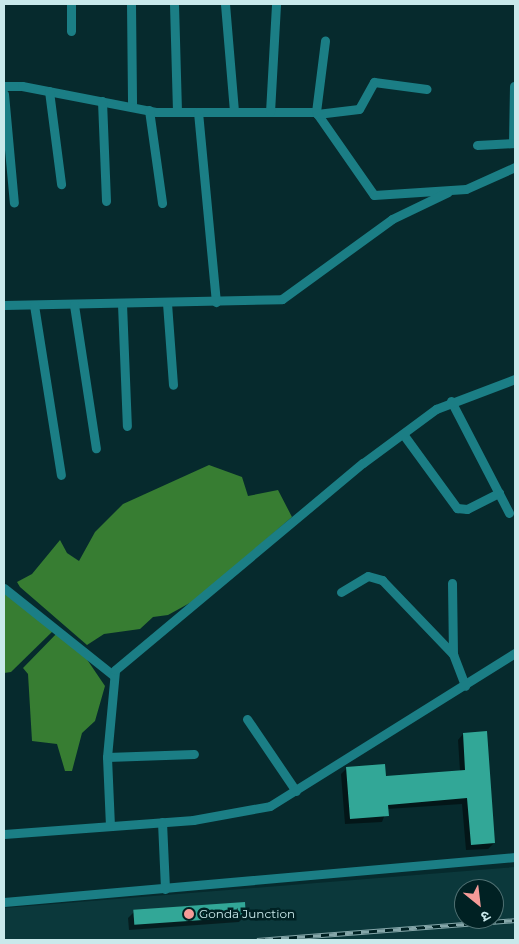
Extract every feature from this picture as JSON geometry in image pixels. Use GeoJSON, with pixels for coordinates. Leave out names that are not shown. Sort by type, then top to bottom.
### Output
{"type":"FeatureCollection","features":[{"type":"Feature","properties":{"kind":"street"},"geometry":{"type":"LineString","coordinates":[[71,4],[71,31]]}},
{"type":"Feature","properties":{"kind":"street"},"geometry":{"type":"LineString","coordinates":[[131,4],[132,107]]}},
{"type":"Feature","properties":{"kind":"street"},"geometry":{"type":"LineString","coordinates":[[174,4],[177,112]]}},
{"type":"Feature","properties":{"kind":"street"},"geometry":{"type":"LineString","coordinates":[[225,4],[234,112]]}},
{"type":"Feature","properties":{"kind":"street"},"geometry":{"type":"LineString","coordinates":[[270,112],[276,4]]}},
{"type":"Feature","properties":{"kind":"street"},"geometry":{"type":"LineString","coordinates":[[325,41],[316,113],[374,195],[466,189],[515,166]]}},
{"type":"Feature","properties":{"kind":"street"},"geometry":{"type":"LineString","coordinates":[[4,86],[49,91],[149,110],[316,113],[359,109],[374,82],[427,89]]}},
{"type":"Feature","properties":{"kind":"street"},"geometry":{"type":"LineString","coordinates":[[477,146],[514,143],[514,86]]}},
{"type":"Feature","properties":{"kind":"street"},"geometry":{"type":"LineString","coordinates":[[49,91],[61,184]]}},
{"type":"Feature","properties":{"kind":"street"},"geometry":{"type":"LineString","coordinates":[[4,94],[14,203]]}},
{"type":"Feature","properties":{"kind":"street"},"geometry":{"type":"LineString","coordinates":[[102,101],[106,201]]}},
{"type":"Feature","properties":{"kind":"street"},"geometry":{"type":"LineString","coordinates":[[149,110],[162,203]]}},
{"type":"Feature","properties":{"kind":"street"},"geometry":{"type":"LineString","coordinates":[[198,112],[216,302]]}},
{"type":"Feature","properties":{"kind":"street"},"geometry":{"type":"LineString","coordinates":[[4,305],[216,302],[287,297],[392,220],[452,190]]}},
{"type":"Feature","properties":{"kind":"street"},"geometry":{"type":"LineString","coordinates":[[167,303],[173,385]]}},
{"type":"Feature","properties":{"kind":"street"},"geometry":{"type":"LineString","coordinates":[[122,304],[127,426]]}},
{"type":"Feature","properties":{"kind":"street"},"geometry":{"type":"LineString","coordinates":[[34,305],[61,474]]}},
{"type":"Feature","properties":{"kind":"street"},"geometry":{"type":"LineString","coordinates":[[74,305],[96,448]]}},
{"type":"Feature","properties":{"kind":"street"},"geometry":{"type":"LineString","coordinates":[[110,826],[108,757],[113,675],[403,434],[451,401],[515,378]]}},
{"type":"Feature","properties":{"kind":"street"},"geometry":{"type":"LineString","coordinates":[[451,401],[509,513]]}},
{"type":"Feature","properties":{"kind":"street"},"geometry":{"type":"LineString","coordinates":[[403,434],[457,508],[467,509],[499,494]]}},
{"type":"Feature","properties":{"kind":"street"},"geometry":{"type":"LineString","coordinates":[[341,592],[368,576],[382,580],[453,654]]}},
{"type":"Feature","properties":{"kind":"street"},"geometry":{"type":"LineString","coordinates":[[452,582],[453,654],[466,686]]}},
{"type":"Feature","properties":{"kind":"street"},"geometry":{"type":"LineString","coordinates":[[4,588],[113,675]]}},
{"type":"Feature","properties":{"kind":"street"},"geometry":{"type":"LineString","coordinates":[[4,834],[162,822],[257,811],[296,791],[466,686],[515,653]]}},
{"type":"Feature","properties":{"kind":"street"},"geometry":{"type":"LineString","coordinates":[[247,719],[296,791]]}},
{"type":"Feature","properties":{"kind":"street"},"geometry":{"type":"LineString","coordinates":[[108,757],[194,754]]}},
{"type":"Feature","properties":{"kind":"street"},"geometry":{"type":"LineString","coordinates":[[162,822],[165,888]]}},
{"type":"Feature","properties":{"kind":"street"},"geometry":{"type":"LineString","coordinates":[[4,902],[515,857]]}},
{"type":"Feature","properties":{"kind":"shaded area"},"geometry":{"type":"Polygon","coordinates":[[[209,465],[242,477],[248,496],[278,490],[292,517],[197,599],[168,615],[153,617],[140,629],[104,634],[87,645],[20,587],[17,582],[32,574],[60,540],[67,553],[79,561],[95,532],[123,504],[209,465]]]}},
{"type":"Feature","properties":{"kind":"shaded area"},"geometry":{"type":"Polygon","coordinates":[[[4,592],[23,600],[56,628],[11,672],[4,673],[4,592]]]}},
{"type":"Feature","properties":{"kind":"shaded area"},"geometry":{"type":"Polygon","coordinates":[[[60,630],[86,658],[105,686],[95,721],[82,733],[72,771],[65,771],[57,744],[32,741],[28,674],[23,668],[60,630]]]}},
{"type":"Feature","properties":{"kind":"shaded area"},"geometry":{"type":"Polygon","coordinates":[[[515,867],[515,940],[4,940],[4,908],[515,867]]]}},
{"type":"Feature","properties":{"kind":"building"},"geometry":{"type":"Polygon","coordinates":[[[487,731],[495,843],[471,845],[467,798],[388,805],[389,816],[350,819],[346,767],[385,764],[386,776],[465,770],[463,733],[487,731]]]}},
{"type":"Feature","properties":{"kind":"building","name":"Gonda Junction"},"geometry":{"type":"Polygon","coordinates":[[[245,902],[246,917],[134,925],[133,910],[245,902]]]}},
{"type":"Feature","properties":{"kind":"railway"},"geometry":{"type":"LineString","coordinates":[[257,940],[515,920]]}},
{"type":"Feature","properties":{"kind":"place","name":"Gonda Junction"},"geometry":{"type":"Point","coordinates":[189,914]}}]}
